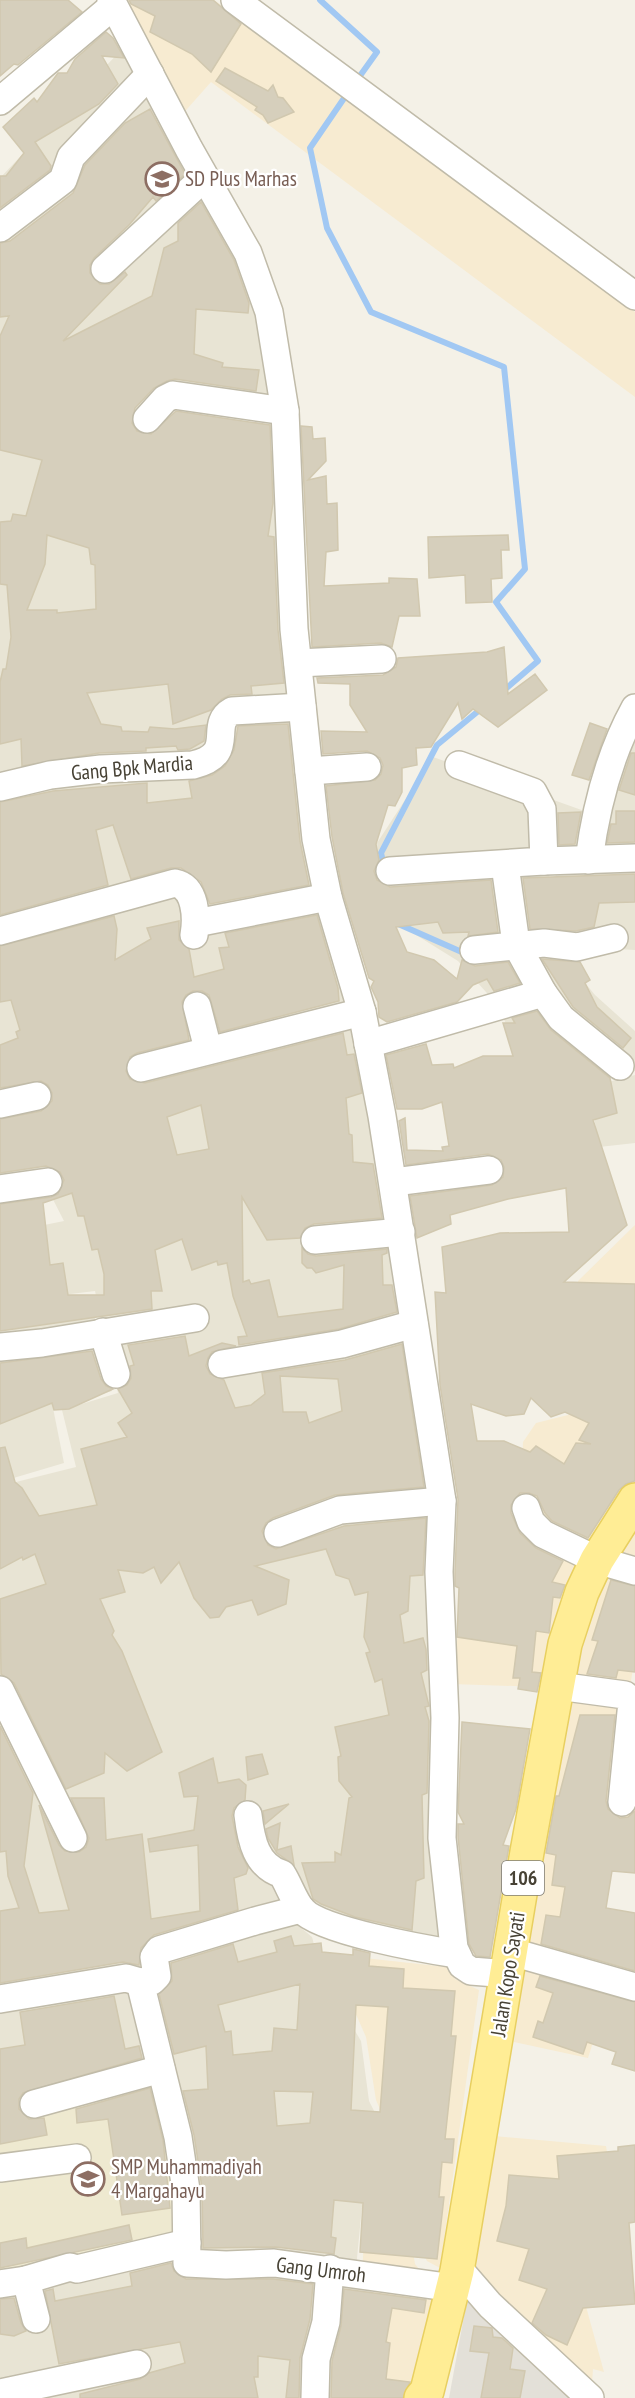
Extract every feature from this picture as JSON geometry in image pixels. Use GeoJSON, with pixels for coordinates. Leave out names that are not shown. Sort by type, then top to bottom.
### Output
{"type":"FeatureCollection","features":[{"type":"Feature","properties":{"kind":"main road","name":"Jalan Kopo Sayati"},"geometry":{"type":"LineString","coordinates":[[428,2396],[456,2276],[558,1686],[572,1618],[597,1560],[635,1500]]}},
{"type":"Feature","properties":{"kind":"street"},"geometry":{"type":"LineString","coordinates":[[235,0],[635,296]]}},
{"type":"Feature","properties":{"kind":"street"},"geometry":{"type":"LineString","coordinates":[[0,101],[112,3],[248,253],[263,290],[278,354],[285,411],[298,663],[316,839],[328,897],[362,1012],[394,1182],[442,1501],[439,1572],[445,1718],[442,1838],[456,1954],[462,1965],[471,1971],[511,1963],[635,1988]]}},
{"type":"Feature","properties":{"kind":"street"},"geometry":{"type":"LineString","coordinates":[[0,228],[63,180],[71,156],[150,74]]}},
{"type":"Feature","properties":{"kind":"street"},"geometry":{"type":"LineString","coordinates":[[105,269],[195,186],[207,181]]}},
{"type":"Feature","properties":{"kind":"street"},"geometry":{"type":"LineString","coordinates":[[147,419],[165,399],[173,395],[285,411]]}},
{"type":"Feature","properties":{"kind":"street"},"geometry":{"type":"LineString","coordinates":[[298,663],[382,659]]}},
{"type":"Feature","properties":{"kind":"street","name":"Gang Bpk Mardia"},"geometry":{"type":"LineString","coordinates":[[0,788],[50,775],[201,764],[212,759],[219,750],[223,718],[232,711],[302,707]]}},
{"type":"Feature","properties":{"kind":"street"},"geometry":{"type":"LineString","coordinates":[[589,860],[606,775],[616,746],[635,708]]}},
{"type":"Feature","properties":{"kind":"street"},"geometry":{"type":"LineString","coordinates":[[459,765],[533,792],[542,809],[544,861]]}},
{"type":"Feature","properties":{"kind":"street"},"geometry":{"type":"LineString","coordinates":[[309,771],[367,767]]}},
{"type":"Feature","properties":{"kind":"street"},"geometry":{"type":"LineString","coordinates":[[390,871],[544,861],[635,858]]}},
{"type":"Feature","properties":{"kind":"street"},"geometry":{"type":"LineString","coordinates":[[504,864],[516,944],[543,993],[561,1017],[620,1066]]}},
{"type":"Feature","properties":{"kind":"street"},"geometry":{"type":"LineString","coordinates":[[0,931],[175,883],[189,891],[195,929],[328,897]]}},
{"type":"Feature","properties":{"kind":"street"},"geometry":{"type":"LineString","coordinates":[[474,950],[544,943],[577,947],[614,938]]}},
{"type":"Feature","properties":{"kind":"street"},"geometry":{"type":"LineString","coordinates":[[368,1044],[543,993]]}},
{"type":"Feature","properties":{"kind":"street"},"geometry":{"type":"LineString","coordinates":[[197,1006],[208,1049]]}},
{"type":"Feature","properties":{"kind":"street"},"geometry":{"type":"LineString","coordinates":[[141,1068],[208,1049],[362,1012]]}},
{"type":"Feature","properties":{"kind":"street"},"geometry":{"type":"LineString","coordinates":[[0,1104],[37,1096]]}},
{"type":"Feature","properties":{"kind":"street"},"geometry":{"type":"LineString","coordinates":[[394,1182],[489,1170]]}},
{"type":"Feature","properties":{"kind":"street"},"geometry":{"type":"LineString","coordinates":[[0,1189],[48,1182]]}},
{"type":"Feature","properties":{"kind":"street"},"geometry":{"type":"LineString","coordinates":[[315,1240],[401,1232]]}},
{"type":"Feature","properties":{"kind":"street"},"geometry":{"type":"LineString","coordinates":[[0,1347],[42,1343],[195,1318]]}},
{"type":"Feature","properties":{"kind":"street"},"geometry":{"type":"LineString","coordinates":[[222,1364],[342,1344],[414,1324]]}},
{"type":"Feature","properties":{"kind":"street"},"geometry":{"type":"LineString","coordinates":[[103,1332],[116,1374]]}},
{"type":"Feature","properties":{"kind":"street"},"geometry":{"type":"LineString","coordinates":[[278,1533],[340,1510],[442,1501]]}},
{"type":"Feature","properties":{"kind":"street"},"geometry":{"type":"LineString","coordinates":[[526,1508],[531,1522],[543,1534],[597,1560],[635,1571]]}},
{"type":"Feature","properties":{"kind":"street"},"geometry":{"type":"LineString","coordinates":[[558,1686],[625,1695],[632,1702],[622,1802]]}},
{"type":"Feature","properties":{"kind":"street"},"geometry":{"type":"LineString","coordinates":[[0,1690],[73,1838]]}},
{"type":"Feature","properties":{"kind":"street"},"geometry":{"type":"LineString","coordinates":[[248,1815],[258,1855],[267,1869],[282,1874],[301,1910],[316,1920],[343,1928],[406,1945],[456,1954]]}},
{"type":"Feature","properties":{"kind":"street"},"geometry":{"type":"LineString","coordinates":[[0,1999],[126,1978],[140,1982],[152,1981],[157,1976],[154,1957],[159,1950],[255,1921],[301,1910]]}},
{"type":"Feature","properties":{"kind":"street"},"geometry":{"type":"LineString","coordinates":[[140,1982],[178,2137],[186,2190],[187,2253]]}},
{"type":"Feature","properties":{"kind":"street"},"geometry":{"type":"LineString","coordinates":[[34,2104],[160,2069]]}},
{"type":"Feature","properties":{"kind":"street"},"geometry":{"type":"LineString","coordinates":[[0,2168],[77,2158]]}},
{"type":"Feature","properties":{"kind":"street","name":"Gang Umroh"},"geometry":{"type":"LineString","coordinates":[[13,2282],[70,2267],[77,2270],[187,2253],[226,2265],[274,2263],[330,2269],[456,2276]]}},
{"type":"Feature","properties":{"kind":"street"},"geometry":{"type":"LineString","coordinates":[[315,2398],[316,2359],[326,2322],[330,2269]]}},
{"type":"Feature","properties":{"kind":"street"},"geometry":{"type":"LineString","coordinates":[[456,2276],[590,2398]]}},
{"type":"Feature","properties":{"kind":"street"},"geometry":{"type":"LineString","coordinates":[[13,2282],[36,2319]]}},
{"type":"Feature","properties":{"kind":"street"},"geometry":{"type":"LineString","coordinates":[[0,2393],[137,2364]]}},
{"type":"Feature","properties":{"kind":"shaded area"},"geometry":{"type":"Polygon","coordinates":[[[115,0],[214,0],[635,312],[635,397],[211,82],[180,117],[115,0]]]}},
{"type":"Feature","properties":{"kind":"shaded area"},"geometry":{"type":"Polygon","coordinates":[[[124,47],[243,249],[275,400],[168,383],[153,418],[278,453],[291,653],[384,1184],[433,1508],[442,1953],[288,1917],[312,1937],[322,1975],[361,2041],[369,2101],[387,2136],[363,2196],[355,2279],[373,2279],[359,2398],[0,2398],[0,2286],[161,2080],[0,2105],[0,1486],[76,1467],[62,1410],[118,1393],[95,1291],[4,1302],[0,1234],[64,1221],[39,1172],[0,1175],[0,178],[124,47]]]}},
{"type":"Feature","properties":{"kind":"shaded area"},"geometry":{"type":"Polygon","coordinates":[[[635,707],[635,950],[559,946],[555,865],[588,862],[635,707]]]}},
{"type":"Feature","properties":{"kind":"shaded area"},"geometry":{"type":"Polygon","coordinates":[[[433,757],[590,813],[584,855],[548,862],[556,948],[595,995],[635,1031],[635,1071],[585,1084],[520,1051],[495,1002],[458,961],[400,925],[382,883],[377,843],[433,757]]]}},
{"type":"Feature","properties":{"kind":"shaded area"},"geometry":{"type":"Polygon","coordinates":[[[635,1075],[635,1143],[599,1147],[589,1087],[635,1075]]]}},
{"type":"Feature","properties":{"kind":"shaded area"},"geometry":{"type":"Polygon","coordinates":[[[635,1225],[635,1365],[582,1373],[578,1281],[635,1225]]]}},
{"type":"Feature","properties":{"kind":"shaded area"},"geometry":{"type":"Polygon","coordinates":[[[90,1296],[112,1391],[53,1408],[64,1463],[0,1482],[0,1305],[90,1296]]]}},
{"type":"Feature","properties":{"kind":"shaded area"},"geometry":{"type":"Polygon","coordinates":[[[577,1408],[635,1475],[598,1533],[542,1687],[452,1684],[463,1589],[510,1526],[520,1506],[523,1442],[536,1423],[568,1415],[577,1408]]]}},
{"type":"Feature","properties":{"kind":"shaded area"},"geometry":{"type":"Polygon","coordinates":[[[635,1529],[635,1656],[620,1749],[617,1804],[635,1810],[635,1840],[594,1883],[574,1978],[611,1985],[588,2058],[514,2042],[537,1861],[564,1699],[601,1591],[635,1529]]]}},
{"type":"Feature","properties":{"kind":"shaded area"},"geometry":{"type":"Polygon","coordinates":[[[337,1955],[447,1967],[455,1979],[479,1990],[440,2268],[427,2261],[412,2232],[405,2167],[376,2100],[366,2037],[343,1985],[337,1955]]]}},
{"type":"Feature","properties":{"kind":"shaded area","name":"SMP Muhammadiyah 4 Margahayu"},"geometry":{"type":"Polygon","coordinates":[[[157,2085],[188,2247],[0,2283],[0,2111],[157,2085]]]}},
{"type":"Feature","properties":{"kind":"shaded area"},"geometry":{"type":"Polygon","coordinates":[[[494,2136],[606,2146],[622,2244],[576,2270],[604,2372],[593,2369],[591,2398],[474,2283],[494,2136]]]}},
{"type":"Feature","properties":{"kind":"shaded area"},"geometry":{"type":"Polygon","coordinates":[[[366,2199],[405,2204],[415,2264],[435,2289],[415,2398],[364,2398],[377,2279],[362,2276],[366,2199]]]}},
{"type":"Feature","properties":{"kind":"shaded area"},"geometry":{"type":"Polygon","coordinates":[[[467,2300],[569,2398],[449,2398],[467,2300]]]}},
{"type":"Feature","properties":{"kind":"building"},"geometry":{"type":"Polygon","coordinates":[[[0,0],[68,0],[82,12],[18,65],[14,64],[0,76],[0,0]]]}},
{"type":"Feature","properties":{"kind":"building"},"geometry":{"type":"Polygon","coordinates":[[[129,0],[213,0],[241,24],[211,72],[192,54],[150,32],[155,16],[131,4],[129,0]]]}},
{"type":"Feature","properties":{"kind":"building"},"geometry":{"type":"Polygon","coordinates":[[[106,32],[113,38],[124,58],[102,56],[118,84],[99,104],[35,142],[51,166],[50,170],[0,208],[0,176],[6,176],[24,153],[3,127],[34,98],[37,102],[58,73],[67,73],[75,59],[106,32]]]}},
{"type":"Feature","properties":{"kind":"building"},"geometry":{"type":"Polygon","coordinates":[[[225,68],[268,91],[273,85],[278,97],[283,98],[294,112],[268,123],[263,115],[255,110],[257,107],[216,81],[225,68]]]}},
{"type":"Feature","properties":{"kind":"building"},"geometry":{"type":"Polygon","coordinates":[[[150,109],[185,174],[156,201],[153,197],[129,225],[94,258],[90,265],[90,273],[100,284],[109,284],[125,272],[127,275],[63,341],[152,296],[164,248],[178,241],[178,223],[201,202],[234,260],[249,303],[248,313],[196,309],[194,354],[223,363],[222,367],[259,370],[256,391],[175,379],[167,381],[154,388],[135,408],[132,423],[137,431],[151,434],[176,411],[270,425],[273,503],[268,536],[274,537],[278,630],[284,683],[251,686],[252,694],[230,695],[222,699],[211,710],[173,724],[168,684],[87,693],[101,724],[121,727],[122,731],[148,732],[150,727],[175,729],[206,725],[204,741],[190,749],[178,750],[176,746],[146,748],[146,751],[99,753],[22,766],[21,739],[0,744],[0,682],[3,669],[6,669],[11,637],[7,585],[0,584],[0,522],[11,521],[13,514],[26,516],[42,460],[0,450],[0,336],[9,316],[0,317],[0,243],[10,241],[73,193],[85,165],[125,123],[150,109]],[[47,535],[45,564],[27,610],[57,610],[57,613],[96,609],[95,565],[91,564],[89,548],[47,535]]]}},
{"type":"Feature","properties":{"kind":"building"},"geometry":{"type":"Polygon","coordinates":[[[301,426],[312,427],[313,439],[325,438],[326,461],[308,480],[326,476],[327,504],[337,503],[338,550],[326,552],[324,586],[389,583],[389,578],[417,579],[420,616],[399,616],[392,647],[381,643],[312,647],[301,426]]]}},
{"type":"Feature","properties":{"kind":"building"},"geometry":{"type":"Polygon","coordinates":[[[508,535],[509,550],[501,550],[502,578],[491,579],[492,602],[466,603],[465,575],[429,578],[428,537],[508,535]]]}},
{"type":"Feature","properties":{"kind":"building"},"geometry":{"type":"Polygon","coordinates":[[[504,647],[508,694],[535,674],[547,690],[498,727],[473,709],[462,719],[458,703],[431,747],[416,748],[417,765],[402,768],[402,792],[395,806],[388,805],[376,844],[379,860],[374,871],[377,880],[390,887],[491,880],[498,932],[468,936],[469,932],[443,933],[438,922],[396,927],[407,952],[434,960],[457,979],[462,960],[475,966],[508,962],[520,983],[494,991],[487,979],[473,985],[457,1002],[387,1022],[379,1017],[378,1002],[371,987],[374,981],[369,978],[343,893],[332,837],[326,786],[375,780],[381,774],[383,765],[380,758],[367,751],[323,754],[321,731],[367,732],[350,705],[350,684],[318,683],[317,678],[383,675],[396,667],[398,658],[487,652],[504,647]]]}},
{"type":"Feature","properties":{"kind":"building"},"geometry":{"type":"Polygon","coordinates":[[[590,723],[607,729],[589,780],[572,775],[590,723]]]}},
{"type":"Feature","properties":{"kind":"building"},"geometry":{"type":"Polygon","coordinates":[[[288,724],[300,841],[309,885],[210,904],[201,882],[181,868],[171,868],[131,879],[113,825],[96,830],[108,885],[0,915],[0,802],[53,791],[147,783],[147,803],[192,798],[189,781],[212,775],[225,766],[234,750],[238,726],[288,724]]]}},
{"type":"Feature","properties":{"kind":"building"},"geometry":{"type":"Polygon","coordinates":[[[631,753],[635,753],[635,795],[619,790],[631,753]]]}},
{"type":"Feature","properties":{"kind":"building"},"geometry":{"type":"Polygon","coordinates":[[[616,811],[635,811],[635,842],[607,843],[611,824],[616,824],[616,811]]]}},
{"type":"Feature","properties":{"kind":"building"},"geometry":{"type":"Polygon","coordinates":[[[581,812],[575,844],[559,845],[558,813],[581,812]]]}},
{"type":"Feature","properties":{"kind":"building"},"geometry":{"type":"Polygon","coordinates":[[[635,874],[635,902],[599,903],[594,927],[576,931],[530,929],[523,878],[635,874]]]}},
{"type":"Feature","properties":{"kind":"building"},"geometry":{"type":"Polygon","coordinates":[[[317,915],[338,988],[339,1001],[220,1032],[209,995],[202,991],[193,991],[186,995],[182,1002],[189,1040],[137,1053],[130,1057],[126,1071],[130,1079],[145,1083],[343,1033],[347,1055],[354,1054],[362,1093],[346,1098],[349,1134],[352,1135],[353,1162],[373,1164],[382,1218],[314,1224],[305,1228],[300,1238],[267,1240],[242,1197],[243,1282],[249,1280],[251,1284],[269,1280],[278,1317],[343,1309],[344,1265],[316,1273],[302,1263],[302,1248],[308,1254],[316,1256],[387,1249],[387,1253],[382,1255],[383,1285],[392,1285],[397,1312],[339,1329],[239,1345],[238,1337],[247,1336],[233,1296],[227,1263],[218,1265],[217,1261],[192,1270],[182,1239],[155,1250],[162,1291],[151,1291],[152,1309],[0,1331],[0,1204],[51,1197],[58,1194],[64,1180],[60,1172],[46,1166],[0,1173],[0,1119],[41,1111],[52,1101],[52,1093],[48,1085],[41,1081],[0,1088],[0,1045],[18,1038],[16,1032],[20,1030],[11,1000],[0,1002],[0,946],[114,916],[117,929],[115,960],[151,939],[147,928],[179,921],[179,940],[189,949],[194,977],[224,969],[219,948],[229,947],[225,933],[317,915]],[[201,1105],[167,1117],[177,1155],[209,1149],[201,1105]],[[72,1193],[43,1203],[50,1265],[63,1263],[68,1295],[104,1295],[104,1274],[98,1249],[92,1250],[84,1216],[78,1216],[72,1193]]]}},
{"type":"Feature","properties":{"kind":"building"},"geometry":{"type":"Polygon","coordinates":[[[542,959],[580,962],[590,980],[585,983],[597,1007],[631,1038],[623,1048],[573,1007],[542,959]]]}},
{"type":"Feature","properties":{"kind":"building"},"geometry":{"type":"Polygon","coordinates":[[[537,1011],[551,1030],[610,1078],[617,1113],[593,1120],[627,1225],[564,1282],[635,1284],[635,1481],[619,1490],[588,1538],[552,1521],[545,1513],[537,1496],[520,1493],[511,1505],[511,1513],[520,1533],[536,1548],[563,1561],[552,1582],[565,1585],[560,1598],[553,1597],[549,1633],[536,1631],[532,1672],[541,1673],[537,1692],[518,1689],[520,1678],[513,1678],[517,1646],[457,1637],[459,1588],[455,1586],[455,1572],[458,1499],[440,1385],[435,1292],[446,1293],[442,1247],[500,1233],[569,1232],[566,1188],[508,1199],[450,1215],[451,1224],[417,1238],[410,1196],[492,1185],[503,1177],[504,1167],[501,1160],[488,1154],[406,1165],[399,1121],[405,1118],[407,1150],[443,1151],[442,1147],[449,1146],[442,1102],[422,1109],[397,1109],[386,1055],[426,1044],[432,1065],[453,1064],[454,1068],[483,1056],[513,1056],[503,1023],[515,1023],[512,1018],[537,1011]],[[531,1398],[524,1414],[506,1416],[471,1404],[477,1441],[504,1441],[530,1452],[536,1446],[564,1464],[576,1443],[591,1444],[579,1440],[589,1423],[565,1412],[551,1417],[531,1398]]]}},
{"type":"Feature","properties":{"kind":"building"},"geometry":{"type":"Polygon","coordinates":[[[185,1336],[189,1356],[222,1343],[236,1346],[212,1352],[206,1366],[210,1374],[224,1380],[235,1408],[251,1405],[265,1394],[262,1373],[345,1360],[402,1344],[424,1487],[335,1495],[273,1518],[266,1523],[262,1531],[268,1545],[276,1549],[344,1526],[426,1518],[423,1575],[410,1576],[408,1611],[400,1615],[404,1643],[423,1638],[427,1670],[421,1673],[429,1706],[425,1707],[429,1721],[427,1793],[422,1795],[424,1878],[416,1881],[412,1930],[355,1917],[321,1904],[313,1899],[302,1863],[335,1862],[335,1852],[341,1855],[349,1798],[352,1797],[339,1781],[338,1757],[341,1756],[335,1727],[389,1715],[382,1679],[375,1682],[366,1653],[370,1652],[364,1637],[368,1592],[355,1595],[349,1579],[336,1575],[326,1549],[255,1566],[289,1580],[286,1604],[258,1615],[252,1600],[226,1607],[219,1617],[210,1618],[194,1598],[179,1562],[161,1583],[154,1567],[143,1573],[118,1570],[125,1592],[100,1599],[114,1631],[112,1635],[122,1651],[162,1752],[127,1771],[105,1753],[104,1773],[66,1789],[14,1683],[1,1674],[0,1599],[46,1584],[35,1554],[23,1560],[22,1557],[0,1569],[0,1448],[5,1447],[15,1482],[22,1488],[39,1516],[97,1505],[81,1449],[127,1437],[118,1423],[132,1413],[118,1389],[127,1385],[131,1378],[130,1366],[134,1365],[128,1345],[185,1336]],[[280,1376],[283,1412],[306,1412],[309,1423],[342,1411],[338,1379],[280,1376]]]}},
{"type":"Feature","properties":{"kind":"building"},"geometry":{"type":"Polygon","coordinates":[[[92,1351],[101,1379],[106,1386],[113,1389],[69,1409],[54,1410],[52,1403],[0,1424],[0,1363],[92,1351]]]}},
{"type":"Feature","properties":{"kind":"building"},"geometry":{"type":"Polygon","coordinates":[[[611,1580],[635,1586],[635,1672],[618,1670],[616,1678],[587,1674],[598,1641],[592,1640],[611,1580]]]}},
{"type":"Feature","properties":{"kind":"building"},"geometry":{"type":"Polygon","coordinates":[[[580,1715],[615,1715],[606,1801],[608,1809],[620,1818],[628,1817],[635,1811],[635,1873],[612,1871],[606,1908],[635,1913],[635,1971],[541,1944],[546,1915],[560,1917],[565,1887],[552,1885],[556,1855],[546,1853],[556,1796],[559,1796],[580,1715]]]}},
{"type":"Feature","properties":{"kind":"building"},"geometry":{"type":"Polygon","coordinates":[[[462,1722],[530,1729],[516,1809],[503,1845],[509,1846],[490,1957],[476,1956],[469,1944],[458,1837],[458,1824],[464,1824],[458,1812],[462,1722]]]}},
{"type":"Feature","properties":{"kind":"building"},"geometry":{"type":"Polygon","coordinates":[[[0,1726],[33,1793],[24,1866],[39,1913],[69,1910],[39,1805],[59,1845],[65,1851],[79,1852],[86,1847],[89,1838],[71,1798],[104,1798],[106,1840],[142,1834],[151,1919],[200,1911],[198,1845],[150,1852],[148,1839],[194,1830],[198,1796],[184,1797],[179,1773],[213,1758],[218,1783],[239,1779],[246,1785],[245,1800],[234,1808],[232,1816],[238,1847],[248,1868],[246,1874],[234,1878],[238,1910],[154,1935],[141,1948],[139,1965],[123,1962],[0,1983],[0,1911],[19,1908],[8,1876],[6,1851],[0,1852],[0,1726]]]}},
{"type":"Feature","properties":{"kind":"building"},"geometry":{"type":"Polygon","coordinates":[[[262,1754],[268,1774],[248,1780],[246,1757],[262,1754]]]}},
{"type":"Feature","properties":{"kind":"building"},"geometry":{"type":"Polygon","coordinates":[[[289,1804],[265,1824],[263,1811],[289,1804]]]}},
{"type":"Feature","properties":{"kind":"building"},"geometry":{"type":"Polygon","coordinates":[[[280,1823],[277,1850],[291,1846],[294,1865],[277,1853],[268,1838],[266,1829],[280,1823]]]}},
{"type":"Feature","properties":{"kind":"building"},"geometry":{"type":"Polygon","coordinates":[[[291,1936],[294,1946],[321,1943],[322,1952],[353,1955],[353,1949],[370,1953],[369,1966],[404,1969],[403,1988],[455,1991],[451,2036],[456,2036],[445,2139],[454,2139],[452,2163],[442,2162],[439,2197],[444,2197],[437,2259],[360,2252],[363,2203],[334,2200],[331,2237],[336,2238],[334,2254],[276,2247],[203,2248],[202,2188],[194,2135],[183,2091],[208,2089],[206,2046],[174,2054],[159,1994],[172,1981],[171,1963],[233,1944],[238,1962],[277,1952],[274,1941],[291,1936]],[[300,1984],[218,2005],[225,2032],[231,2031],[233,2055],[272,2051],[274,2028],[297,2030],[300,1984]],[[356,2005],[351,2110],[380,2112],[388,2007],[356,2005]],[[274,2091],[277,2126],[310,2123],[313,2092],[274,2091]]]}},
{"type":"Feature","properties":{"kind":"building"},"geometry":{"type":"Polygon","coordinates":[[[540,1976],[635,2002],[635,2071],[612,2064],[616,2052],[587,2042],[583,2054],[533,2037],[538,2021],[543,2023],[553,1993],[536,1987],[540,1976]]]}},
{"type":"Feature","properties":{"kind":"building"},"geometry":{"type":"Polygon","coordinates":[[[114,1996],[125,2049],[139,2046],[142,2058],[23,2093],[19,2099],[19,2109],[29,2119],[44,2118],[47,2135],[0,2144],[0,2049],[25,2045],[20,2012],[114,1996]]]}},
{"type":"Feature","properties":{"kind":"building"},"geometry":{"type":"Polygon","coordinates":[[[150,2088],[163,2140],[170,2208],[122,2215],[108,2119],[77,2123],[76,2109],[150,2088]]]}},
{"type":"Feature","properties":{"kind":"building"},"geometry":{"type":"Polygon","coordinates":[[[635,2145],[635,2222],[629,2223],[635,2304],[583,2308],[567,2345],[546,2335],[532,2323],[547,2289],[519,2280],[529,2249],[497,2241],[506,2206],[509,2175],[559,2179],[557,2156],[618,2151],[618,2147],[635,2145]]]}},
{"type":"Feature","properties":{"kind":"building"},"geometry":{"type":"Polygon","coordinates":[[[129,2225],[132,2240],[0,2268],[0,2243],[26,2238],[27,2248],[129,2225]]]}},
{"type":"Feature","properties":{"kind":"building"},"geometry":{"type":"Polygon","coordinates":[[[171,2263],[174,2271],[186,2279],[273,2279],[313,2284],[310,2319],[300,2358],[299,2398],[286,2398],[290,2360],[258,2356],[258,2377],[254,2377],[258,2398],[80,2398],[80,2394],[140,2379],[149,2373],[185,2363],[180,2342],[59,2364],[45,2291],[53,2289],[55,2301],[132,2286],[130,2273],[171,2263]]]}},
{"type":"Feature","properties":{"kind":"building"},"geometry":{"type":"Polygon","coordinates":[[[344,2289],[426,2300],[424,2313],[392,2308],[386,2342],[390,2343],[386,2379],[410,2382],[403,2398],[331,2398],[332,2361],[341,2326],[344,2289]]]}},
{"type":"Feature","properties":{"kind":"building"},"geometry":{"type":"Polygon","coordinates":[[[14,2298],[21,2323],[26,2331],[14,2336],[0,2334],[0,2299],[14,2298]]]}},
{"type":"Feature","properties":{"kind":"building"},"geometry":{"type":"Polygon","coordinates":[[[474,2326],[492,2328],[493,2337],[502,2338],[513,2348],[510,2369],[525,2371],[520,2398],[481,2398],[489,2353],[470,2351],[474,2326]]]}},
{"type":"Feature","properties":{"kind":"waterway"},"geometry":{"type":"LineString","coordinates":[[320,0],[377,52],[357,80]]}},
{"type":"Feature","properties":{"kind":"waterway"},"geometry":{"type":"LineString","coordinates":[[349,91],[310,148],[327,228],[371,312],[504,367],[525,569],[496,602],[538,661],[502,692]]}},
{"type":"Feature","properties":{"kind":"waterway"},"geometry":{"type":"LineString","coordinates":[[384,866],[381,853],[437,745],[482,708]]}},
{"type":"Feature","properties":{"kind":"waterway"},"geometry":{"type":"LineString","coordinates":[[396,923],[464,953]]}},
{"type":"Feature","properties":{"kind":"place","name":"SD Plus Marhas"},"geometry":{"type":"Point","coordinates":[162,179]}},
{"type":"Feature","properties":{"kind":"place","name":"SMP Muhammadiyah 4 Margahayu"},"geometry":{"type":"Point","coordinates":[88,2179]}}]}
